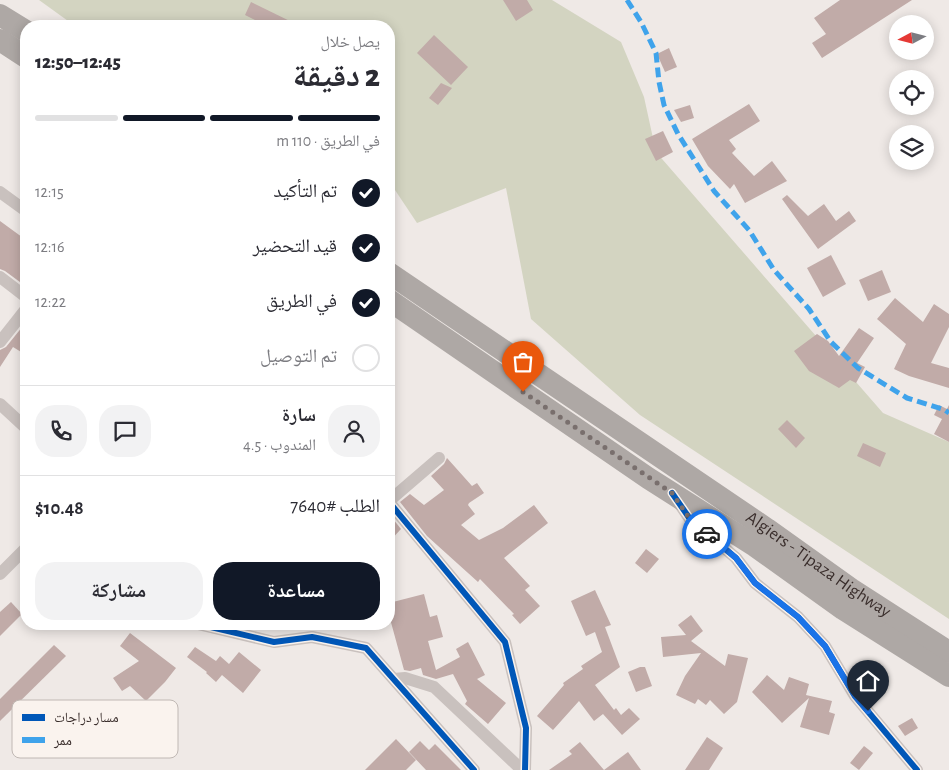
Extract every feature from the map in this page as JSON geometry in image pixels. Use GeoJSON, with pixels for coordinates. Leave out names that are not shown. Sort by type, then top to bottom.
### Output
{"type":"FeatureCollection","features":[{"type":"Feature","properties":{"kind":"highway"},"geometry":{"type":"LineString","coordinates":[[0,15],[20,27]]}},
{"type":"Feature","properties":{"kind":"highway"},"geometry":{"type":"LineString","coordinates":[[0,40],[20,53]]}},
{"type":"Feature","properties":{"kind":"highway","name":"Algiers - Tipaza Highway"},"geometry":{"type":"LineString","coordinates":[[395,278],[767,529],[851,589],[949,652]]}},
{"type":"Feature","properties":{"kind":"highway","name":"Algiers - Tipaza Highway"},"geometry":{"type":"LineString","coordinates":[[395,304],[672,493],[755,546],[843,609],[949,676]]}},
{"type":"Feature","properties":{"kind":"street"},"geometry":{"type":"LineString","coordinates":[[0,192],[20,207]]}},
{"type":"Feature","properties":{"kind":"street"},"geometry":{"type":"LineString","coordinates":[[0,277],[20,292]]}},
{"type":"Feature","properties":{"kind":"street"},"geometry":{"type":"LineString","coordinates":[[0,342],[20,317]]}},
{"type":"Feature","properties":{"kind":"street"},"geometry":{"type":"LineString","coordinates":[[0,404],[20,422]]}},
{"type":"Feature","properties":{"kind":"street"},"geometry":{"type":"LineString","coordinates":[[395,496],[439,458]]}},
{"type":"Feature","properties":{"kind":"street"},"geometry":{"type":"LineString","coordinates":[[672,493],[690,519],[736,558],[755,583],[798,617],[825,646],[855,696],[917,770]]}},
{"type":"Feature","properties":{"kind":"street"},"geometry":{"type":"LineString","coordinates":[[395,508],[505,642],[526,728],[523,770]]}},
{"type":"Feature","properties":{"kind":"street"},"geometry":{"type":"LineString","coordinates":[[0,574],[20,554]]}},
{"type":"Feature","properties":{"kind":"street"},"geometry":{"type":"LineString","coordinates":[[223,630],[274,642],[312,638],[366,648],[474,770]]}},
{"type":"Feature","properties":{"kind":"street"},"geometry":{"type":"LineString","coordinates":[[394,680],[405,678],[434,687],[523,770]]}},
{"type":"Feature","properties":{"kind":"green space"},"geometry":{"type":"Polygon","coordinates":[[[39,0],[552,0],[621,42],[644,97],[656,152],[883,413],[949,442],[949,619],[640,415],[531,319],[506,188],[417,223],[395,190],[395,20],[67,20],[39,0]]]}},
{"type":"Feature","properties":{"kind":"building"},"geometry":{"type":"Polygon","coordinates":[[[503,0],[527,0],[533,10],[516,21],[503,0]]]}},
{"type":"Feature","properties":{"kind":"building"},"geometry":{"type":"Polygon","coordinates":[[[840,0],[912,0],[822,58],[812,43],[826,34],[814,18],[840,0]]]}},
{"type":"Feature","properties":{"kind":"building"},"geometry":{"type":"Polygon","coordinates":[[[251,2],[288,20],[255,20],[245,15],[251,2]]]}},
{"type":"Feature","properties":{"kind":"building"},"geometry":{"type":"Polygon","coordinates":[[[434,35],[468,67],[451,85],[417,53],[434,35]]]}},
{"type":"Feature","properties":{"kind":"building"},"geometry":{"type":"Polygon","coordinates":[[[669,48],[677,67],[665,72],[657,54],[669,48]]]}},
{"type":"Feature","properties":{"kind":"building"},"geometry":{"type":"Polygon","coordinates":[[[441,83],[452,88],[438,105],[429,98],[441,83]]]}},
{"type":"Feature","properties":{"kind":"building"},"geometry":{"type":"Polygon","coordinates":[[[749,104],[760,121],[729,140],[736,149],[732,153],[754,176],[772,161],[787,181],[745,203],[734,184],[730,189],[708,166],[692,139],[749,104]]]}},
{"type":"Feature","properties":{"kind":"building"},"geometry":{"type":"Polygon","coordinates":[[[690,105],[694,118],[681,122],[674,110],[690,105]]]}},
{"type":"Feature","properties":{"kind":"building"},"geometry":{"type":"Polygon","coordinates":[[[663,131],[673,152],[656,161],[645,139],[663,131]]]}},
{"type":"Feature","properties":{"kind":"building"},"geometry":{"type":"Polygon","coordinates":[[[787,195],[808,216],[824,204],[836,221],[849,211],[856,221],[818,249],[782,199],[787,195]]]}},
{"type":"Feature","properties":{"kind":"building"},"geometry":{"type":"Polygon","coordinates":[[[0,221],[20,236],[20,282],[0,269],[0,221]]]}},
{"type":"Feature","properties":{"kind":"building"},"geometry":{"type":"Polygon","coordinates":[[[831,255],[846,284],[823,297],[807,268],[831,255]]]}},
{"type":"Feature","properties":{"kind":"building"},"geometry":{"type":"Polygon","coordinates":[[[882,270],[891,292],[868,301],[859,280],[882,270]]]}},
{"type":"Feature","properties":{"kind":"building"},"geometry":{"type":"Polygon","coordinates":[[[895,298],[923,322],[934,304],[949,314],[949,327],[931,363],[949,368],[949,388],[909,376],[894,369],[906,344],[877,319],[895,298]]]}},
{"type":"Feature","properties":{"kind":"building"},"geometry":{"type":"Polygon","coordinates":[[[859,328],[874,338],[857,363],[865,367],[856,383],[850,380],[839,388],[809,371],[794,351],[817,334],[828,341],[839,356],[859,328]]]}},
{"type":"Feature","properties":{"kind":"building"},"geometry":{"type":"Polygon","coordinates":[[[20,330],[20,351],[13,347],[0,367],[0,350],[6,347],[20,330]]]}},
{"type":"Feature","properties":{"kind":"building"},"geometry":{"type":"Polygon","coordinates":[[[939,405],[947,409],[949,405],[949,442],[934,434],[942,419],[934,415],[939,405]]]}},
{"type":"Feature","properties":{"kind":"building"},"geometry":{"type":"Polygon","coordinates":[[[787,420],[805,438],[796,448],[778,429],[787,420]]]}},
{"type":"Feature","properties":{"kind":"building"},"geometry":{"type":"Polygon","coordinates":[[[863,443],[886,453],[880,467],[857,456],[863,443]]]}},
{"type":"Feature","properties":{"kind":"building"},"geometry":{"type":"Polygon","coordinates":[[[447,458],[472,486],[477,483],[484,493],[469,503],[468,505],[475,514],[461,525],[479,540],[503,528],[534,505],[548,523],[504,558],[530,586],[525,590],[540,606],[520,624],[512,615],[514,614],[480,579],[478,582],[427,536],[400,502],[410,494],[424,505],[444,490],[431,476],[444,464],[447,458]]]}},
{"type":"Feature","properties":{"kind":"building"},"geometry":{"type":"Polygon","coordinates":[[[395,522],[401,529],[395,536],[395,522]]]}},
{"type":"Feature","properties":{"kind":"building"},"geometry":{"type":"Polygon","coordinates":[[[646,549],[659,559],[647,573],[635,563],[646,549]]]}},
{"type":"Feature","properties":{"kind":"building"},"geometry":{"type":"Polygon","coordinates":[[[595,590],[611,625],[605,627],[620,667],[595,685],[614,710],[616,708],[621,715],[629,708],[640,719],[622,735],[603,714],[594,721],[579,701],[553,730],[537,716],[564,685],[563,683],[583,669],[581,666],[602,652],[595,632],[586,636],[571,601],[595,590]]]}},
{"type":"Feature","properties":{"kind":"building"},"geometry":{"type":"Polygon","coordinates":[[[424,594],[430,617],[437,615],[443,637],[428,641],[436,670],[460,657],[456,649],[468,642],[485,675],[477,679],[506,703],[488,724],[465,704],[467,701],[453,674],[436,679],[423,675],[421,668],[410,671],[404,670],[393,630],[395,630],[395,601],[424,594]]]}},
{"type":"Feature","properties":{"kind":"building"},"geometry":{"type":"Polygon","coordinates":[[[11,602],[20,612],[20,616],[0,636],[0,612],[11,602]]]}},
{"type":"Feature","properties":{"kind":"building"},"geometry":{"type":"Polygon","coordinates":[[[691,615],[703,631],[691,641],[725,666],[728,654],[748,658],[737,702],[724,714],[710,700],[706,705],[698,699],[695,704],[676,695],[685,676],[701,653],[663,657],[661,637],[686,635],[678,625],[691,615]]]}},
{"type":"Feature","properties":{"kind":"building"},"geometry":{"type":"Polygon","coordinates":[[[130,633],[176,668],[147,700],[130,686],[122,691],[113,678],[139,661],[120,646],[130,633]]]}},
{"type":"Feature","properties":{"kind":"building"},"geometry":{"type":"Polygon","coordinates":[[[54,645],[66,656],[21,700],[12,700],[12,709],[0,721],[0,699],[54,645]]]}},
{"type":"Feature","properties":{"kind":"building"},"geometry":{"type":"Polygon","coordinates":[[[195,647],[216,661],[220,656],[229,664],[239,652],[261,670],[243,693],[222,675],[216,682],[207,672],[187,657],[195,647]]]}},
{"type":"Feature","properties":{"kind":"building"},"geometry":{"type":"Polygon","coordinates":[[[645,667],[652,686],[636,692],[628,672],[645,667]]]}},
{"type":"Feature","properties":{"kind":"building"},"geometry":{"type":"Polygon","coordinates":[[[767,675],[784,690],[789,677],[809,684],[806,695],[832,701],[829,712],[835,714],[829,735],[800,727],[809,698],[782,723],[752,692],[767,675]]]}},
{"type":"Feature","properties":{"kind":"building"},"geometry":{"type":"Polygon","coordinates":[[[912,718],[918,728],[905,736],[898,726],[912,718]]]}},
{"type":"Feature","properties":{"kind":"building"},"geometry":{"type":"Polygon","coordinates":[[[707,737],[723,748],[709,770],[685,770],[707,737]]]}},
{"type":"Feature","properties":{"kind":"building"},"geometry":{"type":"Polygon","coordinates":[[[396,739],[416,760],[406,770],[365,770],[396,739]]]}},
{"type":"Feature","properties":{"kind":"building"},"geometry":{"type":"Polygon","coordinates":[[[420,741],[429,750],[435,744],[461,770],[426,770],[409,752],[420,741]]]}},
{"type":"Feature","properties":{"kind":"building"},"geometry":{"type":"Polygon","coordinates":[[[580,742],[604,770],[549,770],[572,754],[569,751],[580,742]]]}},
{"type":"Feature","properties":{"kind":"building"},"geometry":{"type":"Polygon","coordinates":[[[864,746],[873,753],[859,770],[850,763],[864,746]]]}},
{"type":"Feature","properties":{"kind":"building"},"geometry":{"type":"Polygon","coordinates":[[[628,752],[641,770],[604,770],[628,752]]]}},
{"type":"Feature","properties":{"kind":"marked path"},"geometry":{"type":"LineString","coordinates":[[627,0],[641,22],[656,53],[664,105],[678,134],[714,191],[749,230],[774,270],[809,309],[831,342],[858,368],[907,398],[949,413]]}},
{"type":"Feature","properties":{"kind":"cycle path"},"geometry":{"type":"LineString","coordinates":[[672,493],[690,519],[736,558],[755,583],[798,617],[825,646],[855,696],[917,770]]}},
{"type":"Feature","properties":{"kind":"cycle path"},"geometry":{"type":"LineString","coordinates":[[395,509],[505,642],[526,728],[525,770]]}},
{"type":"Feature","properties":{"kind":"cycle path"},"geometry":{"type":"LineString","coordinates":[[223,630],[274,642],[312,637],[366,648],[474,770]]}},
{"type":"Feature","properties":{"kind":"way so far"},"geometry":{"type":"LineString","coordinates":[[523,392],[672,493],[690,519],[707,534]]}},
{"type":"Feature","properties":{"kind":"route"},"geometry":{"type":"LineString","coordinates":[[707,534],[736,558],[755,583],[798,617],[825,646],[855,696],[868,711]]}}]}
